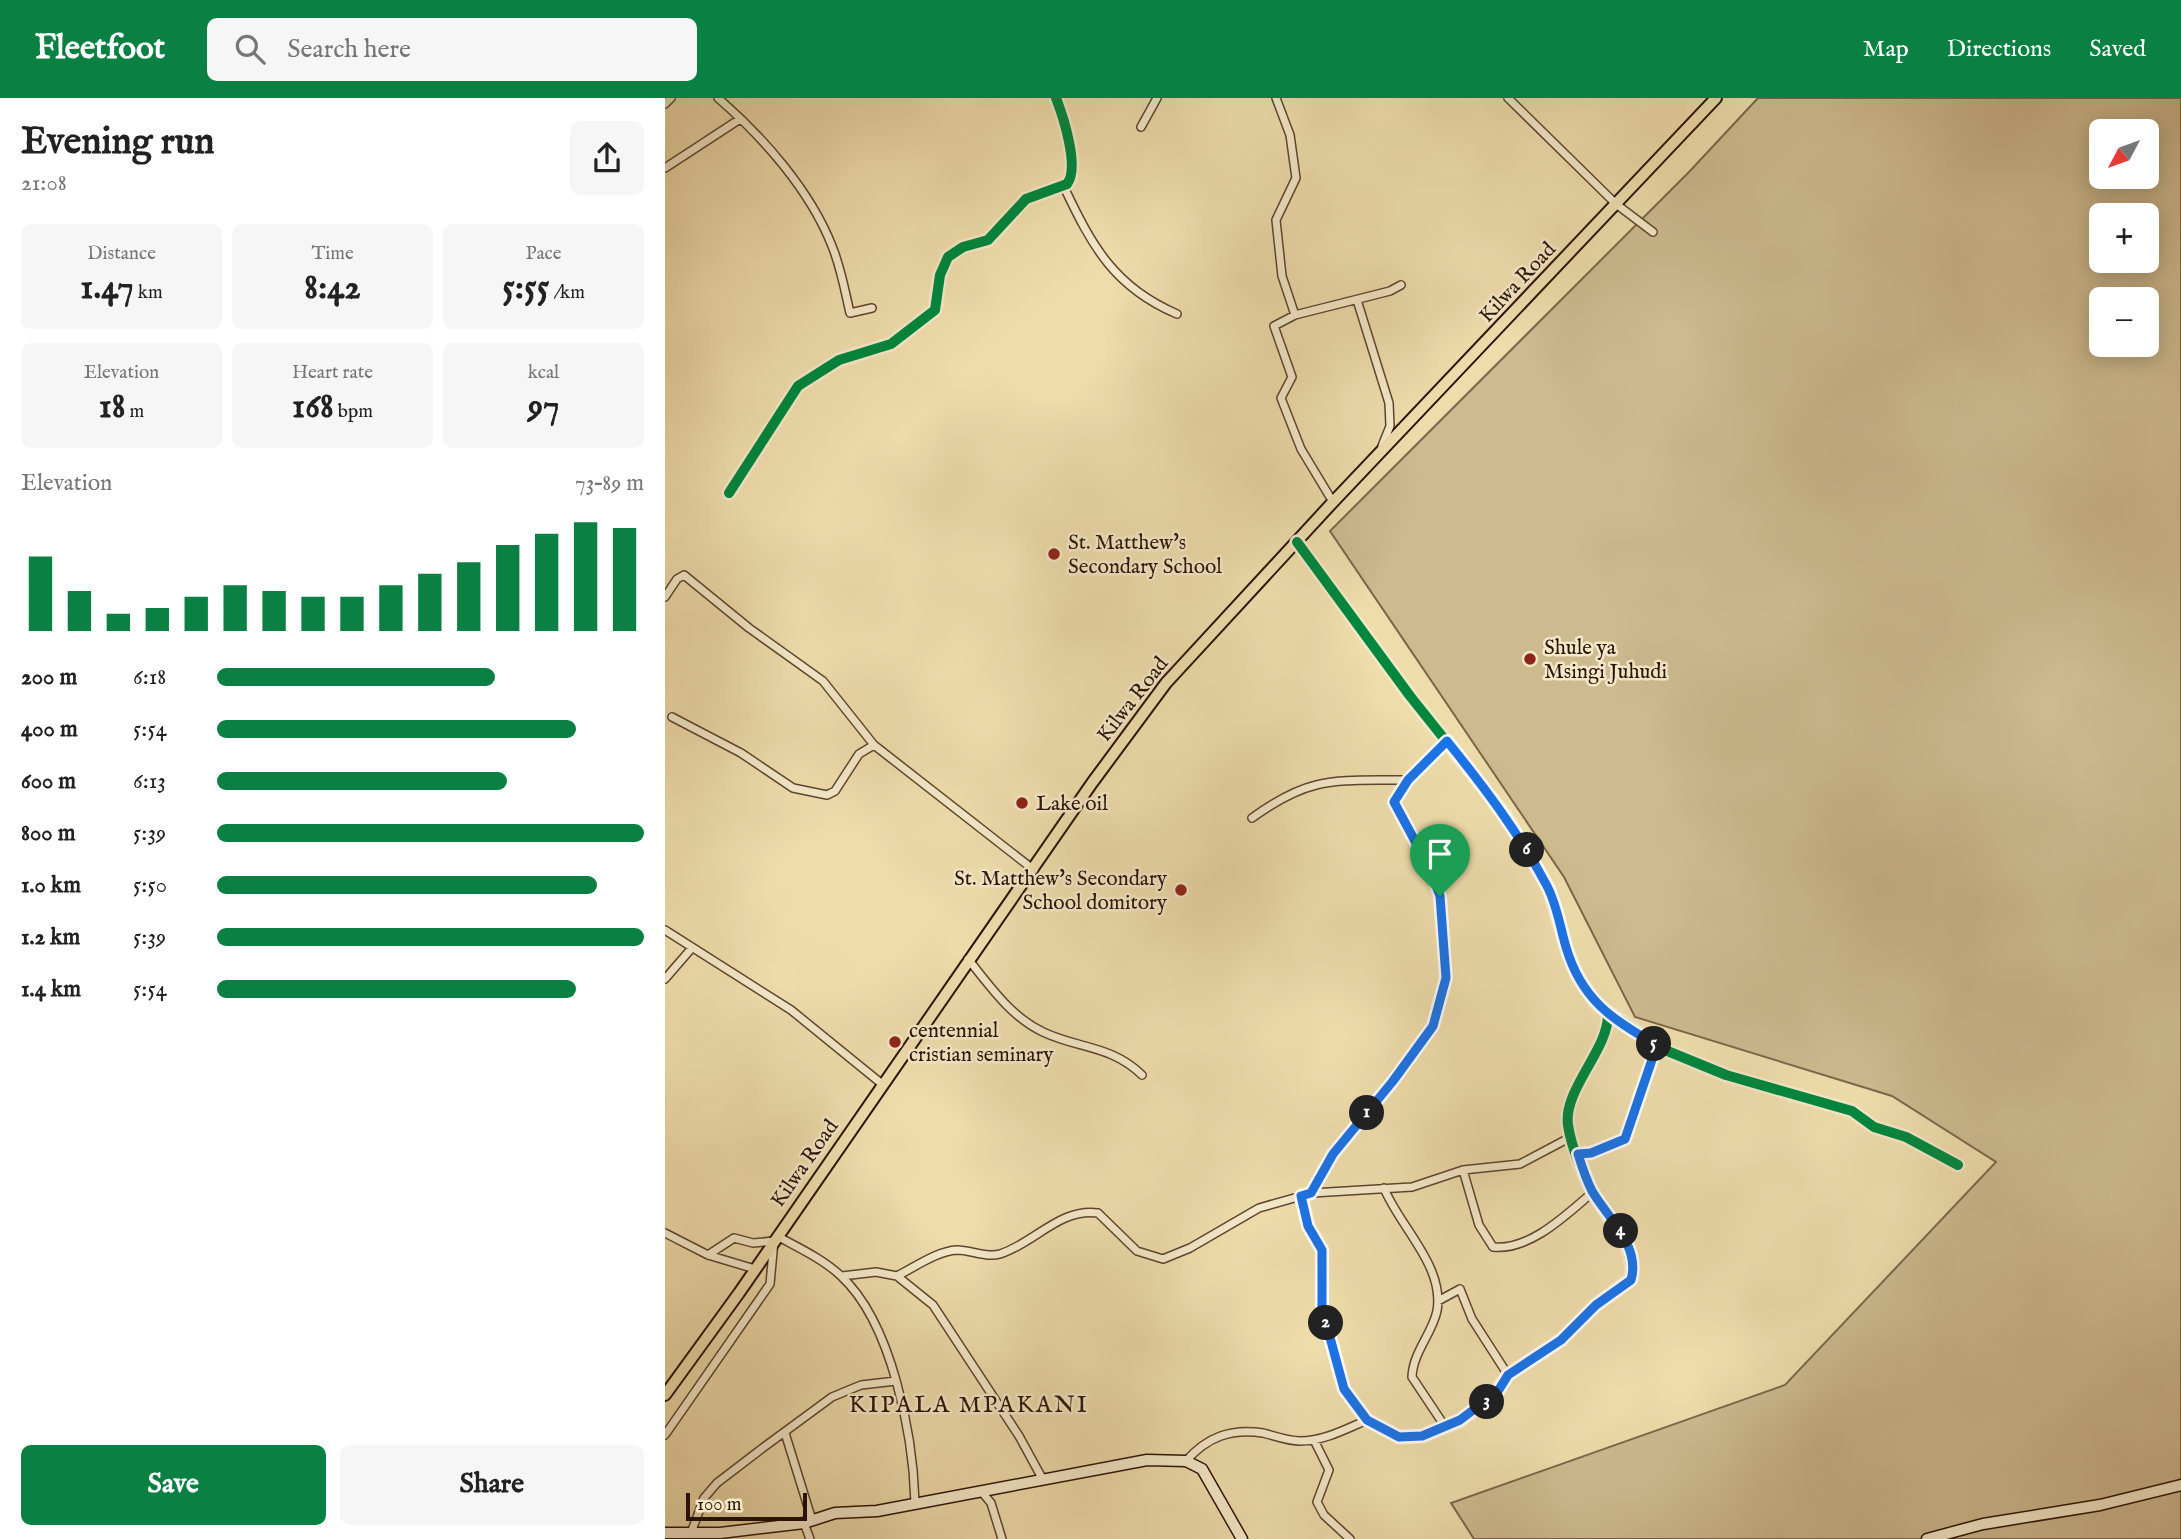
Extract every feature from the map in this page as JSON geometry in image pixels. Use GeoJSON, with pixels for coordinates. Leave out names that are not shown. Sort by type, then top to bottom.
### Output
{"type":"FeatureCollection","features":[{"type":"Feature","properties":{"kind":"highway","name":"Kilwa Road"},"geometry":{"type":"LineString","coordinates":[[665,1395],[968,959],[1034,870],[1122,740],[1166,683],[1333,502],[1716,98]]}},
{"type":"Feature","properties":{"kind":"main road"},"geometry":{"type":"LineString","coordinates":[[665,1533],[720,1533],[808,1522],[835,1513],[877,1511],[1147,1460],[1186,1461],[1202,1469],[1242,1539]]}},
{"type":"Feature","properties":{"kind":"main road"},"geometry":{"type":"LineString","coordinates":[[1927,1539],[1983,1524],[2100,1505],[2181,1485]]}},
{"type":"Feature","properties":{"kind":"street"},"geometry":{"type":"LineString","coordinates":[[665,104],[671,98]]}},
{"type":"Feature","properties":{"kind":"street"},"geometry":{"type":"LineString","coordinates":[[718,98],[785,170],[822,224],[841,269],[850,313],[871,309]]}},
{"type":"Feature","properties":{"kind":"street"},"geometry":{"type":"LineString","coordinates":[[729,493],[798,386],[839,360],[891,344],[935,310],[940,275],[948,257],[963,247],[988,240],[1026,200],[1064,187],[1071,180],[1071,161],[1064,119],[1056,98]]}},
{"type":"Feature","properties":{"kind":"street"},"geometry":{"type":"LineString","coordinates":[[1141,127],[1157,98]]}},
{"type":"Feature","properties":{"kind":"street"},"geometry":{"type":"LineString","coordinates":[[1276,98],[1290,135],[1296,178],[1276,220],[1282,276],[1295,315]]}},
{"type":"Feature","properties":{"kind":"street"},"geometry":{"type":"LineString","coordinates":[[1508,98],[1616,204],[1653,232]]}},
{"type":"Feature","properties":{"kind":"street"},"geometry":{"type":"LineString","coordinates":[[665,168],[740,119]]}},
{"type":"Feature","properties":{"kind":"street"},"geometry":{"type":"LineString","coordinates":[[1064,187],[1092,244],[1107,264],[1142,297],[1177,314]]}},
{"type":"Feature","properties":{"kind":"street"},"geometry":{"type":"LineString","coordinates":[[1333,502],[1301,449],[1281,398],[1291,377],[1273,328],[1275,324],[1295,315],[1357,300],[1401,285]]}},
{"type":"Feature","properties":{"kind":"street"},"geometry":{"type":"LineString","coordinates":[[1357,300],[1390,412],[1390,426],[1379,456]]}},
{"type":"Feature","properties":{"kind":"street"},"geometry":{"type":"LineString","coordinates":[[1297,542],[1497,805],[1529,853],[1552,897],[1577,975],[1590,998],[1608,1016],[1657,1045],[1726,1075],[1852,1111],[1874,1127],[1906,1137],[1958,1165]]}},
{"type":"Feature","properties":{"kind":"street"},"geometry":{"type":"LineString","coordinates":[[665,597],[677,579],[684,575],[749,628],[833,689],[874,745],[1034,870]]}},
{"type":"Feature","properties":{"kind":"street"},"geometry":{"type":"LineString","coordinates":[[672,717],[741,753],[793,788],[815,794],[835,791],[859,754],[874,745]]}},
{"type":"Feature","properties":{"kind":"street"},"geometry":{"type":"LineString","coordinates":[[1311,1193],[1333,1154],[1393,1081],[1433,1026],[1440,1003],[1446,978],[1440,896],[1430,869],[1394,802],[1408,780],[1447,741]]}},
{"type":"Feature","properties":{"kind":"street"},"geometry":{"type":"LineString","coordinates":[[1252,818],[1281,797],[1315,783],[1408,780]]}},
{"type":"Feature","properties":{"kind":"street"},"geometry":{"type":"LineString","coordinates":[[665,930],[790,1010],[883,1084]]}},
{"type":"Feature","properties":{"kind":"street"},"geometry":{"type":"LineString","coordinates":[[665,979],[691,948]]}},
{"type":"Feature","properties":{"kind":"street"},"geometry":{"type":"LineString","coordinates":[[968,959],[1009,1008],[1032,1025],[1056,1037],[1121,1057],[1142,1075]]}},
{"type":"Feature","properties":{"kind":"street"},"geometry":{"type":"LineString","coordinates":[[1301,1196],[1308,1226],[1322,1250],[1322,1308],[1336,1365],[1350,1401],[1367,1420],[1399,1437],[1422,1436],[1446,1428],[1488,1401],[1508,1375],[1561,1340],[1596,1305],[1632,1278],[1627,1245],[1593,1192],[1571,1137],[1569,1114],[1583,1075],[1605,1038],[1608,1016]]}},
{"type":"Feature","properties":{"kind":"street"},"geometry":{"type":"LineString","coordinates":[[1578,1154],[1591,1153],[1625,1139],[1657,1045]]}},
{"type":"Feature","properties":{"kind":"street"},"geometry":{"type":"LineString","coordinates":[[897,1276],[948,1251],[997,1255],[1023,1244],[1064,1217],[1086,1213],[1098,1213],[1137,1251],[1163,1259],[1190,1248],[1247,1213],[1311,1193],[1412,1186],[1463,1170],[1527,1162],[1571,1137]]}},
{"type":"Feature","properties":{"kind":"street"},"geometry":{"type":"LineString","coordinates":[[1463,1170],[1481,1231],[1493,1247],[1507,1247],[1524,1241],[1593,1192]]}},
{"type":"Feature","properties":{"kind":"street"},"geometry":{"type":"LineString","coordinates":[[1384,1188],[1392,1208],[1421,1250],[1438,1301],[1434,1322],[1415,1359],[1412,1377],[1446,1428]]}},
{"type":"Feature","properties":{"kind":"street"},"geometry":{"type":"LineString","coordinates":[[665,1233],[708,1255],[755,1269]]}},
{"type":"Feature","properties":{"kind":"street"},"geometry":{"type":"LineString","coordinates":[[708,1255],[734,1238],[753,1242],[776,1238],[842,1276],[873,1317],[895,1381],[915,1502]]}},
{"type":"Feature","properties":{"kind":"street"},"geometry":{"type":"LineString","coordinates":[[665,1434],[770,1284],[776,1238]]}},
{"type":"Feature","properties":{"kind":"street"},"geometry":{"type":"LineString","coordinates":[[842,1276],[876,1272],[897,1276],[922,1294],[940,1312],[1019,1436],[1042,1478]]}},
{"type":"Feature","properties":{"kind":"street"},"geometry":{"type":"LineString","coordinates":[[1438,1301],[1460,1289],[1472,1320],[1508,1375]]}},
{"type":"Feature","properties":{"kind":"street"},"geometry":{"type":"LineString","coordinates":[[691,1533],[704,1498],[717,1483],[838,1394],[861,1385],[895,1381]]}},
{"type":"Feature","properties":{"kind":"street"},"geometry":{"type":"LineString","coordinates":[[1186,1461],[1201,1444],[1237,1432],[1299,1441],[1314,1440],[1367,1420]]}},
{"type":"Feature","properties":{"kind":"street"},"geometry":{"type":"LineString","coordinates":[[785,1433],[810,1539]]}},
{"type":"Feature","properties":{"kind":"street"},"geometry":{"type":"LineString","coordinates":[[1314,1440],[1329,1470],[1317,1502],[1318,1506],[1350,1539]]}},
{"type":"Feature","properties":{"kind":"street"},"geometry":{"type":"LineString","coordinates":[[981,1490],[991,1503],[1002,1539]]}},
{"type":"Feature","properties":{"kind":"shaded area"},"geometry":{"type":"Polygon","coordinates":[[[1758,98],[2181,98],[2181,1539],[1474,1539],[1451,1503],[1785,1385],[1996,1162],[1892,1096],[1635,1017],[1564,877],[1330,531],[1689,172],[1758,98]]]}},
{"type":"Feature","properties":{"kind":"cycle path"},"geometry":{"type":"LineString","coordinates":[[729,493],[798,386],[839,360],[891,344],[935,310],[940,275],[948,257],[963,247],[988,240],[1026,199],[1067,184],[1071,176],[1071,155],[1056,98]]}},
{"type":"Feature","properties":{"kind":"cycle path"},"geometry":{"type":"LineString","coordinates":[[1297,542],[1410,696],[1505,815],[1548,887],[1577,975],[1596,1004],[1665,1050],[1726,1075],[1852,1111],[1874,1127],[1906,1137],[1958,1165]]}},
{"type":"Feature","properties":{"kind":"cycle path"},"geometry":{"type":"LineString","coordinates":[[1301,1196],[1308,1226],[1322,1250],[1322,1308],[1344,1389],[1367,1420],[1399,1437],[1422,1436],[1460,1421],[1488,1401],[1508,1375],[1561,1340],[1596,1305],[1632,1278],[1624,1241],[1588,1184],[1574,1150],[1568,1125],[1572,1098],[1601,1042],[1608,1015]]}},
{"type":"Feature","properties":{"kind":"place","name":"St. Matthew's Secondary School"},"geometry":{"type":"Point","coordinates":[1054,554]}},
{"type":"Feature","properties":{"kind":"place","name":"Shule ya Msingi Juhudi"},"geometry":{"type":"Point","coordinates":[1530,659]}},
{"type":"Feature","properties":{"kind":"place","name":"Lake oil"},"geometry":{"type":"Point","coordinates":[1022,803]}},
{"type":"Feature","properties":{"kind":"place","name":"St. Matthew's Secondary School domitory"},"geometry":{"type":"Point","coordinates":[1181,890]}},
{"type":"Feature","properties":{"kind":"place","name":"centennial cristian seminary"},"geometry":{"type":"Point","coordinates":[895,1042]}},
{"type":"Feature","properties":{"kind":"district","name":"KIPALA MPAKANI"},"geometry":{"type":"Point","coordinates":[969,1404]}},
{"type":"Feature","properties":{"kind":"route"},"geometry":{"type":"LineString","coordinates":[[1447,741],[1505,815],[1548,887],[1567,950],[1590,998],[1608,1016],[1657,1045],[1625,1139],[1621,1143],[1591,1153],[1578,1154],[1593,1192],[1627,1245],[1631,1280],[1596,1305],[1542,1355],[1508,1375],[1488,1401],[1446,1428],[1409,1438],[1391,1435],[1375,1427],[1356,1410],[1344,1389],[1322,1308],[1322,1250],[1319,1239],[1308,1226],[1301,1196],[1311,1193],[1333,1154],[1393,1081],[1435,1021],[1446,978],[1440,896],[1430,869],[1394,802],[1408,780],[1447,741]]}}]}
